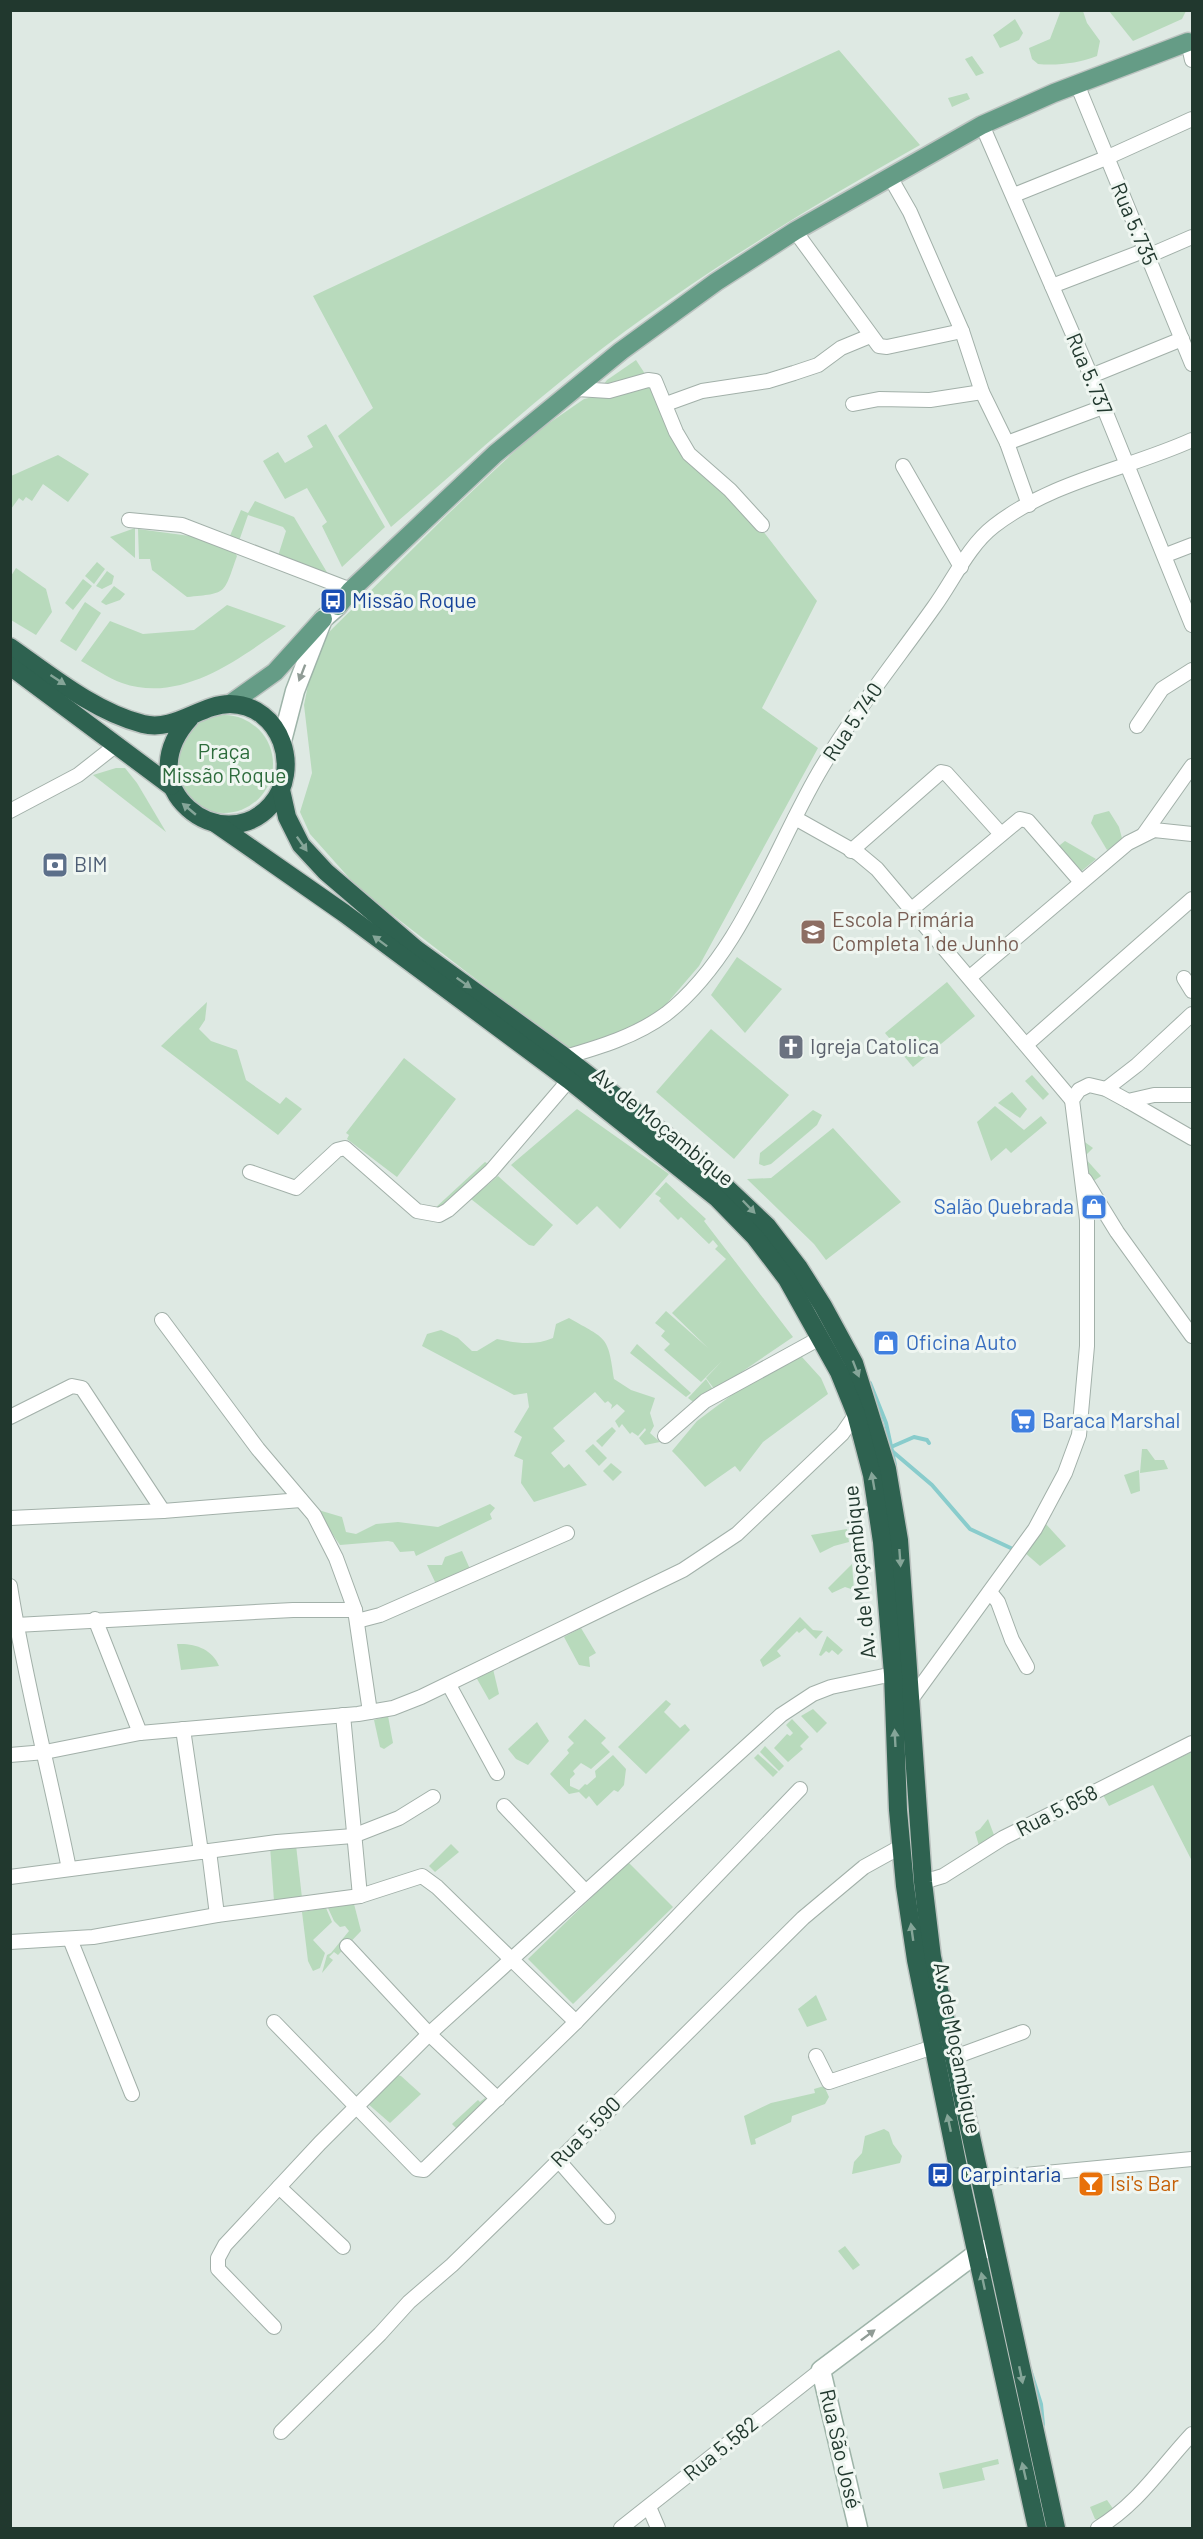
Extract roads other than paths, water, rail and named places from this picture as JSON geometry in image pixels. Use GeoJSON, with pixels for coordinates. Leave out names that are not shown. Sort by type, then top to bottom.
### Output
{"type":"FeatureCollection","features":[{"type":"Feature","properties":{"kind":"highway"},"geometry":{"type":"LineString","coordinates":[[10,646],[60,682],[111,712],[145,725],[190,718],[210,708],[230,704],[261,715],[273,726],[282,741],[287,757],[286,774],[281,790],[270,807],[254,818],[234,824],[215,823],[196,816],[181,803],[171,786],[167,767],[170,749],[177,732],[190,718]]}},
{"type":"Feature","properties":{"kind":"highway"},"geometry":{"type":"LineString","coordinates":[[10,666],[171,786]]}},
{"type":"Feature","properties":{"kind":"highway","name":"Av. de Moçambique"},"geometry":{"type":"LineString","coordinates":[[281,790],[287,817],[301,845],[326,872],[416,949],[565,1057],[695,1158],[767,1226],[800,1268],[854,1363],[887,1469],[899,1540],[922,1882],[932,1958],[952,2058],[982,2179],[985,2249],[1037,2529]]}},
{"type":"Feature","properties":{"kind":"highway","name":"Av. de Moçambique"},"geometry":{"type":"LineString","coordinates":[[215,823],[344,913],[569,1080],[684,1169],[755,1237],[787,1279],[839,1372],[856,1414],[872,1475],[882,1542],[893,1674],[902,1846],[916,1960],[933,2047],[1056,2529]]}},
{"type":"Feature","properties":{"kind":"main road"},"geometry":{"type":"LineString","coordinates":[[338,606],[351,590],[495,454],[577,389],[595,371],[690,299],[795,231],[982,125],[1077,84],[1191,47]]}},
{"type":"Feature","properties":{"kind":"main road"},"geometry":{"type":"LineString","coordinates":[[230,704],[276,672],[323,619]]}},
{"type":"Feature","properties":{"kind":"street","name":"Rua 5.735"},"geometry":{"type":"LineString","coordinates":[[1077,84],[1106,158],[1187,344],[1192,364]]}},
{"type":"Feature","properties":{"kind":"street"},"geometry":{"type":"LineString","coordinates":[[1014,195],[1106,158],[1192,118]]}},
{"type":"Feature","properties":{"kind":"street","name":"Rua 5.737"},"geometry":{"type":"LineString","coordinates":[[982,125],[1014,195],[1166,555],[1192,625]]}},
{"type":"Feature","properties":{"kind":"street"},"geometry":{"type":"LineString","coordinates":[[890,177],[910,212],[962,331],[982,392],[1006,443],[1029,505]]}},
{"type":"Feature","properties":{"kind":"street"},"geometry":{"type":"LineString","coordinates":[[795,231],[879,346],[887,347],[962,331]]}},
{"type":"Feature","properties":{"kind":"street"},"geometry":{"type":"LineString","coordinates":[[1052,286],[1192,237]]}},
{"type":"Feature","properties":{"kind":"street"},"geometry":{"type":"LineString","coordinates":[[666,404],[702,391],[768,381],[818,365],[841,348],[870,336]]}},
{"type":"Feature","properties":{"kind":"street"},"geometry":{"type":"LineString","coordinates":[[1090,376],[1187,344]]}},
{"type":"Feature","properties":{"kind":"street"},"geometry":{"type":"LineString","coordinates":[[577,389],[609,391],[651,380],[657,383],[676,432],[689,454],[730,490],[762,525]]}},
{"type":"Feature","properties":{"kind":"street"},"geometry":{"type":"LineString","coordinates":[[853,404],[879,399],[930,400],[982,392]]}},
{"type":"Feature","properties":{"kind":"street"},"geometry":{"type":"LineString","coordinates":[[1006,443],[1103,407]]}},
{"type":"Feature","properties":{"kind":"street","name":"Rua 5.740"},"geometry":{"type":"LineString","coordinates":[[565,1057],[619,1041],[666,1014],[705,975],[748,907],[838,739],[939,602],[961,567],[994,526],[1029,505],[1192,440]]}},
{"type":"Feature","properties":{"kind":"street"},"geometry":{"type":"LineString","coordinates":[[903,466],[961,567]]}},
{"type":"Feature","properties":{"kind":"street"},"geometry":{"type":"LineString","coordinates":[[129,520],[182,525],[351,590]]}},
{"type":"Feature","properties":{"kind":"street"},"geometry":{"type":"LineString","coordinates":[[1166,555],[1192,545]]}},
{"type":"Feature","properties":{"kind":"street"},"geometry":{"type":"LineString","coordinates":[[282,741],[296,691],[323,619],[338,606]]}},
{"type":"Feature","properties":{"kind":"street"},"geometry":{"type":"LineString","coordinates":[[1137,726],[1162,689],[1192,670]]}},
{"type":"Feature","properties":{"kind":"street"},"geometry":{"type":"LineString","coordinates":[[10,811],[78,775],[115,746]]}},
{"type":"Feature","properties":{"kind":"street"},"geometry":{"type":"LineString","coordinates":[[1144,834],[1192,766]]}},
{"type":"Feature","properties":{"kind":"street"},"geometry":{"type":"LineString","coordinates":[[850,851],[941,772],[946,773],[1001,834]]}},
{"type":"Feature","properties":{"kind":"street"},"geometry":{"type":"LineString","coordinates":[[795,818],[877,869],[1072,1100],[1083,1177],[1088,1220],[1087,1346],[1079,1435],[1065,1473],[1020,1552],[972,1612],[910,1701]]}},
{"type":"Feature","properties":{"kind":"street"},"geometry":{"type":"LineString","coordinates":[[912,909],[1001,834],[1023,819],[1081,882]]}},
{"type":"Feature","properties":{"kind":"street"},"geometry":{"type":"LineString","coordinates":[[970,977],[1128,843],[1144,834],[1161,830],[1192,834]]}},
{"type":"Feature","properties":{"kind":"street"},"geometry":{"type":"LineString","coordinates":[[1027,1044],[1192,899]]}},
{"type":"Feature","properties":{"kind":"street"},"geometry":{"type":"LineString","coordinates":[[1184,978],[1192,991]]}},
{"type":"Feature","properties":{"kind":"street"},"geometry":{"type":"LineString","coordinates":[[1106,1089],[1137,1065],[1192,1014]]}},
{"type":"Feature","properties":{"kind":"street"},"geometry":{"type":"LineString","coordinates":[[250,1172],[296,1188],[337,1150],[345,1148],[417,1211],[439,1215],[448,1210],[491,1171],[569,1080]]}},
{"type":"Feature","properties":{"kind":"street"},"geometry":{"type":"LineString","coordinates":[[1072,1100],[1078,1090],[1089,1085],[1106,1089],[1192,1138]]}},
{"type":"Feature","properties":{"kind":"street"},"geometry":{"type":"LineString","coordinates":[[1128,1101],[1154,1095],[1192,1095]]}},
{"type":"Feature","properties":{"kind":"street"},"geometry":{"type":"LineString","coordinates":[[1083,1177],[1117,1232],[1192,1336]]}},
{"type":"Feature","properties":{"kind":"street"},"geometry":{"type":"LineString","coordinates":[[162,1320],[258,1449],[314,1515],[336,1558],[356,1616],[370,1712]]}},
{"type":"Feature","properties":{"kind":"street"},"geometry":{"type":"LineString","coordinates":[[665,1436],[705,1401],[820,1338]]}},
{"type":"Feature","properties":{"kind":"street"},"geometry":{"type":"LineString","coordinates":[[10,1417],[72,1386],[82,1388],[163,1511]]}},
{"type":"Feature","properties":{"kind":"street"},"geometry":{"type":"LineString","coordinates":[[10,1755],[45,1752],[140,1733],[343,1715],[393,1708],[448,1685],[683,1570],[737,1533],[768,1506],[842,1434],[856,1414]]}},
{"type":"Feature","properties":{"kind":"street"},"geometry":{"type":"LineString","coordinates":[[10,1518],[163,1511],[301,1500]]}},
{"type":"Feature","properties":{"kind":"street"},"geometry":{"type":"LineString","coordinates":[[16,1625],[293,1610],[380,1616],[567,1533]]}},
{"type":"Feature","properties":{"kind":"street"},"geometry":{"type":"LineString","coordinates":[[10,1586],[16,1625],[69,1869]]}},
{"type":"Feature","properties":{"kind":"street"},"geometry":{"type":"LineString","coordinates":[[990,1592],[998,1602],[1012,1640],[1027,1667]]}},
{"type":"Feature","properties":{"kind":"street"},"geometry":{"type":"LineString","coordinates":[[95,1619],[140,1733]]}},
{"type":"Feature","properties":{"kind":"street"},"geometry":{"type":"LineString","coordinates":[[274,2327],[218,2269],[218,2258],[225,2245],[279,2187],[429,2034],[781,1715],[813,1694],[831,1687],[893,1674]]}},
{"type":"Feature","properties":{"kind":"street"},"geometry":{"type":"LineString","coordinates":[[448,1685],[497,1773]]}},
{"type":"Feature","properties":{"kind":"street"},"geometry":{"type":"LineString","coordinates":[[343,1715],[360,1896]]}},
{"type":"Feature","properties":{"kind":"street"},"geometry":{"type":"LineString","coordinates":[[183,1729],[217,1915]]}},
{"type":"Feature","properties":{"kind":"street","name":"Rua 5.658"},"geometry":{"type":"LineString","coordinates":[[922,1882],[942,1876],[1003,1838],[1192,1743]]}},
{"type":"Feature","properties":{"kind":"street"},"geometry":{"type":"LineString","coordinates":[[274,2022],[355,2108],[417,2169],[424,2170],[576,2022],[800,1789]]}},
{"type":"Feature","properties":{"kind":"street"},"geometry":{"type":"LineString","coordinates":[[10,1876],[276,1842],[353,1836],[399,1818],[433,1797]]}},
{"type":"Feature","properties":{"kind":"street"},"geometry":{"type":"LineString","coordinates":[[504,1806],[585,1892]]}},
{"type":"Feature","properties":{"kind":"street","name":"Rua 5.590"},"geometry":{"type":"LineString","coordinates":[[281,2432],[409,2302],[457,2259],[828,1895],[864,1867],[902,1846]]}},
{"type":"Feature","properties":{"kind":"street"},"geometry":{"type":"LineString","coordinates":[[10,1942],[70,1939],[217,1915],[360,1896],[422,1876],[437,1887],[513,1959],[576,2022]]}},
{"type":"Feature","properties":{"kind":"street"},"geometry":{"type":"LineString","coordinates":[[70,1939],[132,2094]]}},
{"type":"Feature","properties":{"kind":"street"},"geometry":{"type":"LineString","coordinates":[[347,1946],[429,2034],[498,2099]]}},
{"type":"Feature","properties":{"kind":"street"},"geometry":{"type":"LineString","coordinates":[[952,2058],[1023,2032]]}},
{"type":"Feature","properties":{"kind":"street"},"geometry":{"type":"LineString","coordinates":[[816,2056],[829,2082],[933,2047]]}},
{"type":"Feature","properties":{"kind":"street"},"geometry":{"type":"LineString","coordinates":[[982,2179],[1192,2159]]}},
{"type":"Feature","properties":{"kind":"street"},"geometry":{"type":"LineString","coordinates":[[558,2160],[608,2217]]}},
{"type":"Feature","properties":{"kind":"street"},"geometry":{"type":"LineString","coordinates":[[279,2187],[343,2247]]}},
{"type":"Feature","properties":{"kind":"street"},"geometry":{"type":"LineString","coordinates":[[821,2370],[985,2249]]}},
{"type":"Feature","properties":{"kind":"street","name":"Rua 5.582"},"geometry":{"type":"LineString","coordinates":[[621,2529],[821,2370]]}},
{"type":"Feature","properties":{"kind":"street","name":"Rua São José"},"geometry":{"type":"LineString","coordinates":[[821,2370],[858,2529]]}},
{"type":"Feature","properties":{"kind":"street"},"geometry":{"type":"LineString","coordinates":[[1098,2529],[1124,2511],[1149,2486],[1192,2433]]}},
{"type":"Feature","properties":{"kind":"street"},"geometry":{"type":"LineString","coordinates":[[650,2507],[658,2529]]}},
{"type":"Feature","properties":{"kind":"waterway"},"geometry":{"type":"LineString","coordinates":[[870,1383],[886,1423],[895,1465]]}},
{"type":"Feature","properties":{"kind":"waterway"},"geometry":{"type":"LineString","coordinates":[[891,1447],[914,1437],[927,1440],[929,1443]]}},
{"type":"Feature","properties":{"kind":"waterway"},"geometry":{"type":"LineString","coordinates":[[892,1451],[932,1485],[970,1529],[1015,1550]]}},
{"type":"Feature","properties":{"kind":"waterway"},"geometry":{"type":"LineString","coordinates":[[1029,2366],[1041,2404],[1043,2425]]}},
{"type":"Feature","properties":{"kind":"place","name":"Missão Roque"},"geometry":{"type":"Point","coordinates":[333,601]}},
{"type":"Feature","properties":{"kind":"place","name":"BIM"},"geometry":{"type":"Point","coordinates":[55,865]}},
{"type":"Feature","properties":{"kind":"place","name":"Escola Primária Completa 1 de Junho"},"geometry":{"type":"Point","coordinates":[813,932]}},
{"type":"Feature","properties":{"kind":"place","name":"Igreja Catolica"},"geometry":{"type":"Point","coordinates":[791,1047]}},
{"type":"Feature","properties":{"kind":"place","name":"Salão Quebrada"},"geometry":{"type":"Point","coordinates":[1094,1207]}},
{"type":"Feature","properties":{"kind":"place","name":"Oficina Auto"},"geometry":{"type":"Point","coordinates":[886,1343]}},
{"type":"Feature","properties":{"kind":"place","name":"Baraca Marshal"},"geometry":{"type":"Point","coordinates":[1023,1421]}},
{"type":"Feature","properties":{"kind":"place","name":"Carpintaria"},"geometry":{"type":"Point","coordinates":[940,2175]}},
{"type":"Feature","properties":{"kind":"place","name":"Isi's Bar"},"geometry":{"type":"Point","coordinates":[1091,2184]}},
{"type":"Feature","properties":{"kind":"park label","name":"Praça Missão Roque"},"geometry":{"type":"Point","coordinates":[224,764]}}]}
